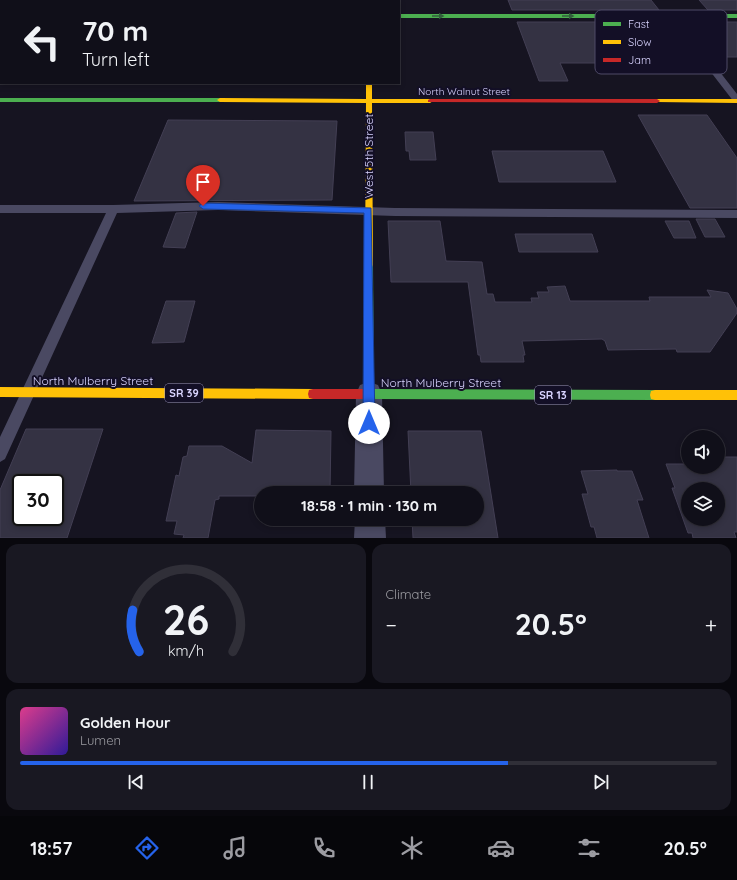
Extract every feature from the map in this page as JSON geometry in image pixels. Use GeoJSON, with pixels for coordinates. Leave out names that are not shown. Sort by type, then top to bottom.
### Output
{"type":"FeatureCollection","features":[{"type":"Feature","properties":{"kind":"main road"},"geometry":{"type":"LineString","coordinates":[[400,16],[595,16]]}},
{"type":"Feature","properties":{"kind":"main road","name":"West 5th Street"},"geometry":{"type":"LineString","coordinates":[[368,84],[369,394]]}},
{"type":"Feature","properties":{"kind":"main road","name":"North Walnut Street"},"geometry":{"type":"LineString","coordinates":[[0,100],[368,102],[737,101]]}},
{"type":"Feature","properties":{"kind":"main road","name":"North Mulberry Street"},"geometry":{"type":"LineString","coordinates":[[0,392],[737,395]]}},
{"type":"Feature","properties":{"kind":"street","name":"West 5th Street"},"geometry":{"type":"LineString","coordinates":[[369,394],[370,486]]}},
{"type":"Feature","properties":{"kind":"street"},"geometry":{"type":"LineString","coordinates":[[370,526],[370,538]]}},
{"type":"Feature","properties":{"kind":"lane"},"geometry":{"type":"LineString","coordinates":[[716,74],[737,101]]}},
{"type":"Feature","properties":{"kind":"lane"},"geometry":{"type":"LineString","coordinates":[[0,209],[113,209],[218,206],[402,212],[737,214]]}},
{"type":"Feature","properties":{"kind":"lane"},"geometry":{"type":"LineString","coordinates":[[0,454],[113,209]]}},
{"type":"Feature","properties":{"kind":"building"},"geometry":{"type":"Polygon","coordinates":[[[508,0],[651,0],[659,10],[512,10],[508,0]]]}},
{"type":"Feature","properties":{"kind":"building"},"geometry":{"type":"Polygon","coordinates":[[[699,0],[737,0],[737,10],[708,10],[699,0]]]}},
{"type":"Feature","properties":{"kind":"building"},"geometry":{"type":"Polygon","coordinates":[[[517,22],[595,22],[595,63],[560,63],[568,81],[539,81],[517,22]]]}},
{"type":"Feature","properties":{"kind":"building"},"geometry":{"type":"Polygon","coordinates":[[[727,22],[737,22],[737,57],[727,57],[727,22]]]}},
{"type":"Feature","properties":{"kind":"building"},"geometry":{"type":"Polygon","coordinates":[[[638,115],[707,115],[737,158],[737,208],[690,208],[638,115]]]}},
{"type":"Feature","properties":{"kind":"building"},"geometry":{"type":"Polygon","coordinates":[[[168,120],[337,121],[332,200],[134,201],[168,120]]]}},
{"type":"Feature","properties":{"kind":"building"},"geometry":{"type":"Polygon","coordinates":[[[405,132],[433,132],[436,160],[410,160],[409,151],[406,151],[405,132]]]}},
{"type":"Feature","properties":{"kind":"building"},"geometry":{"type":"Polygon","coordinates":[[[492,151],[603,151],[616,182],[499,182],[492,151]]]}},
{"type":"Feature","properties":{"kind":"building"},"geometry":{"type":"Polygon","coordinates":[[[197,212],[185,248],[163,247],[176,213],[197,212]]]}},
{"type":"Feature","properties":{"kind":"building"},"geometry":{"type":"Polygon","coordinates":[[[696,219],[715,219],[725,237],[705,237],[696,219]]]}},
{"type":"Feature","properties":{"kind":"building"},"geometry":{"type":"Polygon","coordinates":[[[388,221],[440,221],[446,261],[482,262],[487,294],[493,294],[495,302],[532,302],[531,298],[539,298],[537,292],[549,292],[547,287],[565,286],[570,301],[650,301],[649,297],[711,297],[707,290],[728,293],[737,309],[737,313],[710,352],[677,352],[676,349],[608,350],[605,341],[602,339],[522,341],[525,355],[523,355],[524,362],[481,362],[480,355],[478,355],[468,282],[391,282],[388,221]]]}},
{"type":"Feature","properties":{"kind":"building"},"geometry":{"type":"Polygon","coordinates":[[[665,221],[689,221],[696,238],[674,238],[665,221]]]}},
{"type":"Feature","properties":{"kind":"building"},"geometry":{"type":"Polygon","coordinates":[[[515,234],[592,234],[598,252],[519,252],[515,234]]]}},
{"type":"Feature","properties":{"kind":"building"},"geometry":{"type":"Polygon","coordinates":[[[166,301],[195,301],[184,342],[152,343],[166,301]]]}},
{"type":"Feature","properties":{"kind":"building"},"geometry":{"type":"Polygon","coordinates":[[[26,429],[103,429],[67,538],[0,538],[0,490],[26,429]]]}},
{"type":"Feature","properties":{"kind":"building"},"geometry":{"type":"Polygon","coordinates":[[[256,430],[331,431],[330,486],[254,486],[254,496],[219,496],[219,499],[215,500],[208,538],[183,538],[184,535],[174,534],[177,521],[166,521],[176,475],[179,476],[183,457],[187,456],[189,446],[222,446],[252,463],[256,430]]]}},
{"type":"Feature","properties":{"kind":"building"},"geometry":{"type":"Polygon","coordinates":[[[408,431],[481,431],[498,538],[413,538],[412,526],[484,526],[484,486],[411,486],[408,431]]]}},
{"type":"Feature","properties":{"kind":"building"},"geometry":{"type":"Polygon","coordinates":[[[725,457],[737,457],[737,532],[734,532],[736,538],[693,538],[692,533],[688,533],[686,526],[725,526],[725,482],[681,482],[681,513],[672,488],[675,488],[666,464],[681,464],[681,474],[725,474],[725,457]]]}},
{"type":"Feature","properties":{"kind":"building"},"geometry":{"type":"Polygon","coordinates":[[[581,471],[632,471],[643,500],[637,500],[649,538],[597,538],[594,527],[591,527],[582,494],[588,494],[581,471]]]}},
{"type":"Feature","properties":{"kind":"traffic: fast"},"geometry":{"type":"LineString","coordinates":[[400,16],[595,16]]}},
{"type":"Feature","properties":{"kind":"traffic: fast"},"geometry":{"type":"LineString","coordinates":[[727,16],[737,16]]}},
{"type":"Feature","properties":{"kind":"traffic: fast"},"geometry":{"type":"LineString","coordinates":[[0,100],[220,100]]}},
{"type":"Feature","properties":{"kind":"traffic: fast"},"geometry":{"type":"LineString","coordinates":[[369,265],[369,394],[655,395]]}},
{"type":"Feature","properties":{"kind":"traffic: slow"},"geometry":{"type":"LineString","coordinates":[[369,84],[369,265]]}},
{"type":"Feature","properties":{"kind":"traffic: slow"},"geometry":{"type":"LineString","coordinates":[[220,100],[430,101]]}},
{"type":"Feature","properties":{"kind":"traffic: slow"},"geometry":{"type":"LineString","coordinates":[[657,101],[737,101]]}},
{"type":"Feature","properties":{"kind":"traffic: slow"},"geometry":{"type":"LineString","coordinates":[[0,392],[313,394]]}},
{"type":"Feature","properties":{"kind":"traffic: slow"},"geometry":{"type":"LineString","coordinates":[[655,395],[737,395]]}},
{"type":"Feature","properties":{"kind":"traffic: jam"},"geometry":{"type":"LineString","coordinates":[[430,101],[657,101]]}},
{"type":"Feature","properties":{"kind":"traffic: jam"},"geometry":{"type":"LineString","coordinates":[[313,394],[369,394]]}},
{"type":"Feature","properties":{"kind":"route"},"geometry":{"type":"LineString","coordinates":[[203,206],[368,210],[369,423]]}}]}
